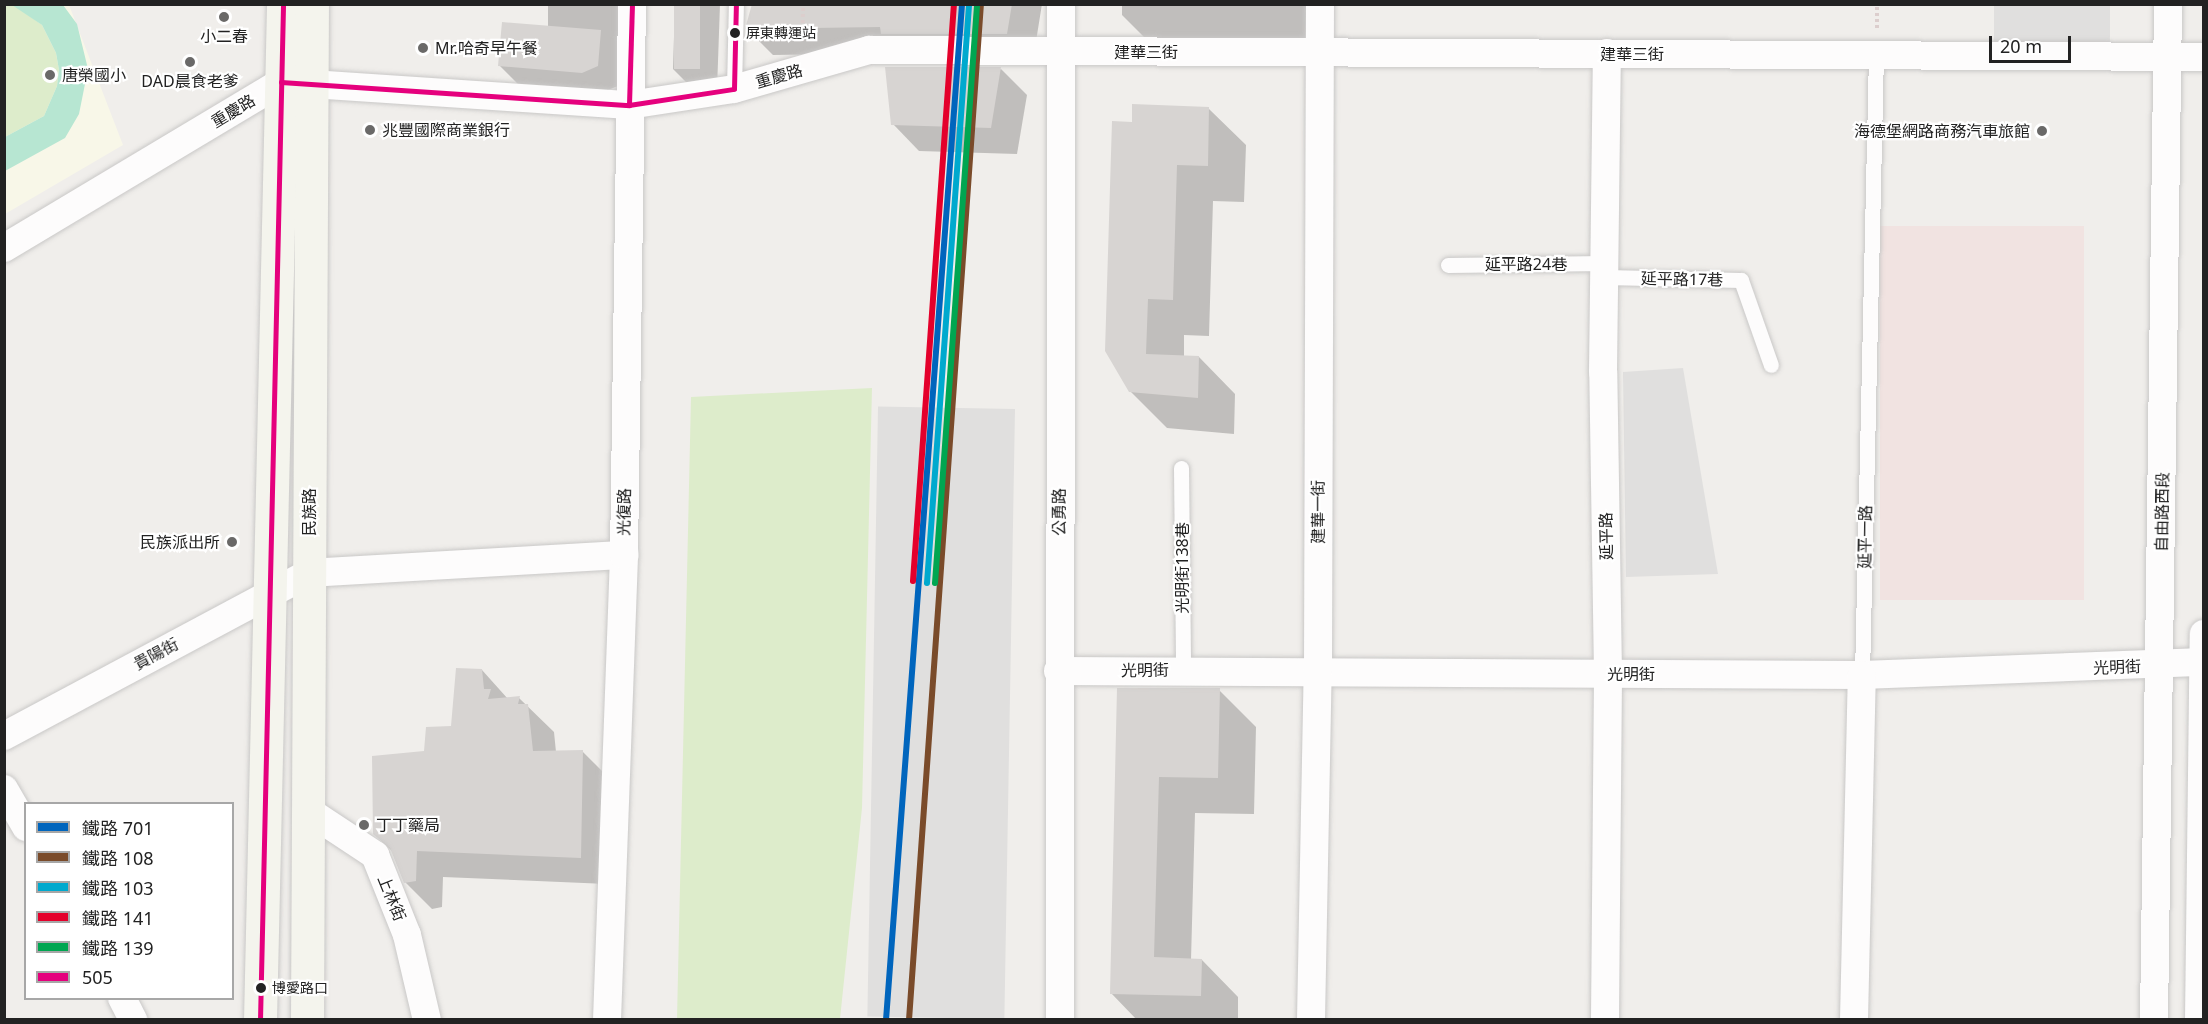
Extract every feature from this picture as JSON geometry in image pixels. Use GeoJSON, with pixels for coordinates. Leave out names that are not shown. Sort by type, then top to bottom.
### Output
{"type":"FeatureCollection","features":[{"type":"Feature","properties":{"kind":"street","name":"民族路"},"geometry":{"type":"LineString","coordinates":[[283,4],[296,83],[309,573],[307,1020]]}},
{"type":"Feature","properties":{"kind":"street","name":"民族路"},"geometry":{"type":"LineString","coordinates":[[260,1020],[266,595],[296,83],[312,4]]}},
{"type":"Feature","properties":{"kind":"street","name":"光復路"},"geometry":{"type":"LineString","coordinates":[[607,1020],[624,555],[632,4]]}},
{"type":"Feature","properties":{"kind":"street","name":"公勇路"},"geometry":{"type":"LineString","coordinates":[[1060,4],[1058,671],[1060,1020]]}},
{"type":"Feature","properties":{"kind":"street","name":"建華一街"},"geometry":{"type":"LineString","coordinates":[[1311,1020],[1318,670],[1320,4]]}},
{"type":"Feature","properties":{"kind":"street","name":"自由路西段"},"geometry":{"type":"LineString","coordinates":[[2154,1020],[2168,4]]}},
{"type":"Feature","properties":{"kind":"street","name":"重慶路"},"geometry":{"type":"LineString","coordinates":[[4,248],[296,83],[629,105],[734,89],[868,50],[1060,52]]}},
{"type":"Feature","properties":{"kind":"street","name":"建華三街"},"geometry":{"type":"LineString","coordinates":[[1060,52],[2204,57]]}},
{"type":"Feature","properties":{"kind":"street","name":"延平路"},"geometry":{"type":"LineString","coordinates":[[1605,1020],[1608,674],[1604,270],[1607,53]]}},
{"type":"Feature","properties":{"kind":"street"},"geometry":{"type":"LineString","coordinates":[[309,573],[624,555]]}},
{"type":"Feature","properties":{"kind":"street","name":"貴陽街"},"geometry":{"type":"LineString","coordinates":[[4,736],[309,573]]}},
{"type":"Feature","properties":{"kind":"street"},"geometry":{"type":"LineString","coordinates":[[2199,1020],[2204,634]]}},
{"type":"Feature","properties":{"kind":"street","name":"光明街"},"geometry":{"type":"LineString","coordinates":[[1058,671],[1183,669],[1862,675],[2160,666],[2203,662]]}},
{"type":"Feature","properties":{"kind":"street","name":"延平一路"},"geometry":{"type":"LineString","coordinates":[[1854,1020],[1862,675]]}},
{"type":"Feature","properties":{"kind":"street"},"geometry":{"type":"LineString","coordinates":[[4,789],[24,823]]}},
{"type":"Feature","properties":{"kind":"street","name":"上林街"},"geometry":{"type":"LineString","coordinates":[[308,810],[375,855],[407,935],[427,1020]]}},
{"type":"Feature","properties":{"kind":"street"},"geometry":{"type":"LineString","coordinates":[[123,1000],[133,1020]]}},
{"type":"Feature","properties":{"kind":"lane"},"geometry":{"type":"LineString","coordinates":[[734,89],[736,4]]}},
{"type":"Feature","properties":{"kind":"lane","name":"延平一路"},"geometry":{"type":"LineString","coordinates":[[1862,675],[1876,55]]}},
{"type":"Feature","properties":{"kind":"lane","name":"延平路24巷"},"geometry":{"type":"LineString","coordinates":[[1448,265],[1604,270]]}},
{"type":"Feature","properties":{"kind":"lane","name":"延平路17巷"},"geometry":{"type":"LineString","coordinates":[[1604,270],[1740,280],[1771,366]]}},
{"type":"Feature","properties":{"kind":"lane","name":"光明街138巷"},"geometry":{"type":"LineString","coordinates":[[1181,468],[1183,669]]}},
{"type":"Feature","properties":{"kind":"path"},"geometry":{"type":"LineString","coordinates":[[802,69],[803,4]]}},
{"type":"Feature","properties":{"kind":"shaded area","name":"唐榮國小"},"geometry":{"type":"Polygon","coordinates":[[[5,5],[69,5],[123,145],[5,214],[5,5]]]}},
{"type":"Feature","properties":{"kind":"shaded area"},"geometry":{"type":"Polygon","coordinates":[[[1994,5],[2110,5],[2110,43],[1994,43],[1994,5]]]}},
{"type":"Feature","properties":{"kind":"shaded area"},"geometry":{"type":"Polygon","coordinates":[[[1880,226],[2084,226],[2084,600],[1880,600],[1880,226]]]}},
{"type":"Feature","properties":{"kind":"shaded area"},"geometry":{"type":"Polygon","coordinates":[[[1683,368],[1718,574],[1626,577],[1623,372],[1683,368]]]}},
{"type":"Feature","properties":{"kind":"shaded area"},"geometry":{"type":"Polygon","coordinates":[[[878,407],[1015,409],[1004,1019],[867,1017],[878,407]]]}},
{"type":"Feature","properties":{"kind":"green space"},"geometry":{"type":"Polygon","coordinates":[[[5,5],[16,6],[42,25],[56,53],[59,70],[57,86],[44,116],[5,137],[5,5]]]}},
{"type":"Feature","properties":{"kind":"green space"},"geometry":{"type":"Polygon","coordinates":[[[12,5],[63,5],[77,24],[88,69],[79,114],[65,138],[5,171],[5,137],[44,116],[57,86],[59,70],[56,53],[42,25],[12,5]]]}},
{"type":"Feature","properties":{"kind":"green space"},"geometry":{"type":"Polygon","coordinates":[[[872,388],[862,808],[840,1019],[677,1019],[691,397],[872,388]]]}},
{"type":"Feature","properties":{"kind":"building"},"geometry":{"type":"Polygon","coordinates":[[[674,4],[700,4],[700,69],[674,69],[674,4]]]}},
{"type":"Feature","properties":{"kind":"building"},"geometry":{"type":"Polygon","coordinates":[[[752,4],[1012,4],[1007,34],[881,34],[880,27],[745,29],[752,4]]]}},
{"type":"Feature","properties":{"kind":"building"},"geometry":{"type":"Polygon","coordinates":[[[502,22],[601,30],[598,66],[582,73],[498,66],[502,22]]]}},
{"type":"Feature","properties":{"kind":"building"},"geometry":{"type":"Polygon","coordinates":[[[885,67],[1001,67],[991,128],[891,125],[885,67]]]}},
{"type":"Feature","properties":{"kind":"building"},"geometry":{"type":"Polygon","coordinates":[[[1132,104],[1209,107],[1208,166],[1177,165],[1173,300],[1148,299],[1146,354],[1199,356],[1198,398],[1129,392],[1105,351],[1112,121],[1132,122],[1132,104]]]}},
{"type":"Feature","properties":{"kind":"building"},"geometry":{"type":"Polygon","coordinates":[[[456,668],[482,669],[484,689],[491,689],[488,699],[520,696],[518,704],[528,704],[533,751],[583,750],[581,858],[417,851],[416,881],[404,883],[390,848],[373,834],[372,756],[424,751],[426,727],[451,726],[456,668]]]}},
{"type":"Feature","properties":{"kind":"building"},"geometry":{"type":"Polygon","coordinates":[[[1117,688],[1220,688],[1218,778],[1159,777],[1154,957],[1202,959],[1201,996],[1110,994],[1117,688]]]}},
{"type":"Feature","properties":{"kind":"rail line","name":"141"},"geometry":{"type":"LineString","coordinates":[[913,581],[954,4]]}},
{"type":"Feature","properties":{"kind":"rail line","name":"701"},"geometry":{"type":"LineString","coordinates":[[886,1020],[962,4]]}},
{"type":"Feature","properties":{"kind":"rail line","name":"108"},"geometry":{"type":"LineString","coordinates":[[909,1020],[981,4]]}},
{"type":"Feature","properties":{"kind":"rail line","name":"103"},"geometry":{"type":"LineString","coordinates":[[927,583],[969,5]]}},
{"type":"Feature","properties":{"kind":"rail line","name":"139"},"geometry":{"type":"LineString","coordinates":[[935,583],[977,5]]}},
{"type":"Feature","properties":{"kind":"transit line","name":"505"},"geometry":{"type":"LineString","coordinates":[[260,1020],[283,4]]}},
{"type":"Feature","properties":{"kind":"transit line","name":"505"},"geometry":{"type":"LineString","coordinates":[[629,105],[632,4]]}},
{"type":"Feature","properties":{"kind":"transit line","name":"505"},"geometry":{"type":"LineString","coordinates":[[734,89],[736,4]]}},
{"type":"Feature","properties":{"kind":"transit line","name":"505"},"geometry":{"type":"LineString","coordinates":[[281,82],[629,105],[734,89]]}},
{"type":"Feature","properties":{"kind":"place","name":"小二春"},"geometry":{"type":"Point","coordinates":[224,17]}},
{"type":"Feature","properties":{"kind":"place","name":"屏東轉運站"},"geometry":{"type":"Point","coordinates":[735,33]}},
{"type":"Feature","properties":{"kind":"place","name":"Mr.哈奇早午餐"},"geometry":{"type":"Point","coordinates":[423,48]}},
{"type":"Feature","properties":{"kind":"place","name":"DAD晨食老爹"},"geometry":{"type":"Point","coordinates":[190,62]}},
{"type":"Feature","properties":{"kind":"place","name":"唐榮國小"},"geometry":{"type":"Point","coordinates":[50,75]}},
{"type":"Feature","properties":{"kind":"place","name":"兆豐國際商業銀行"},"geometry":{"type":"Point","coordinates":[370,130]}},
{"type":"Feature","properties":{"kind":"place","name":"海德堡網路商務汽車旅館"},"geometry":{"type":"Point","coordinates":[2042,131]}},
{"type":"Feature","properties":{"kind":"place","name":"民族派出所"},"geometry":{"type":"Point","coordinates":[232,542]}},
{"type":"Feature","properties":{"kind":"place","name":"丁丁藥局"},"geometry":{"type":"Point","coordinates":[364,825]}},
{"type":"Feature","properties":{"kind":"place","name":"博愛路口"},"geometry":{"type":"Point","coordinates":[261,988]}}]}
